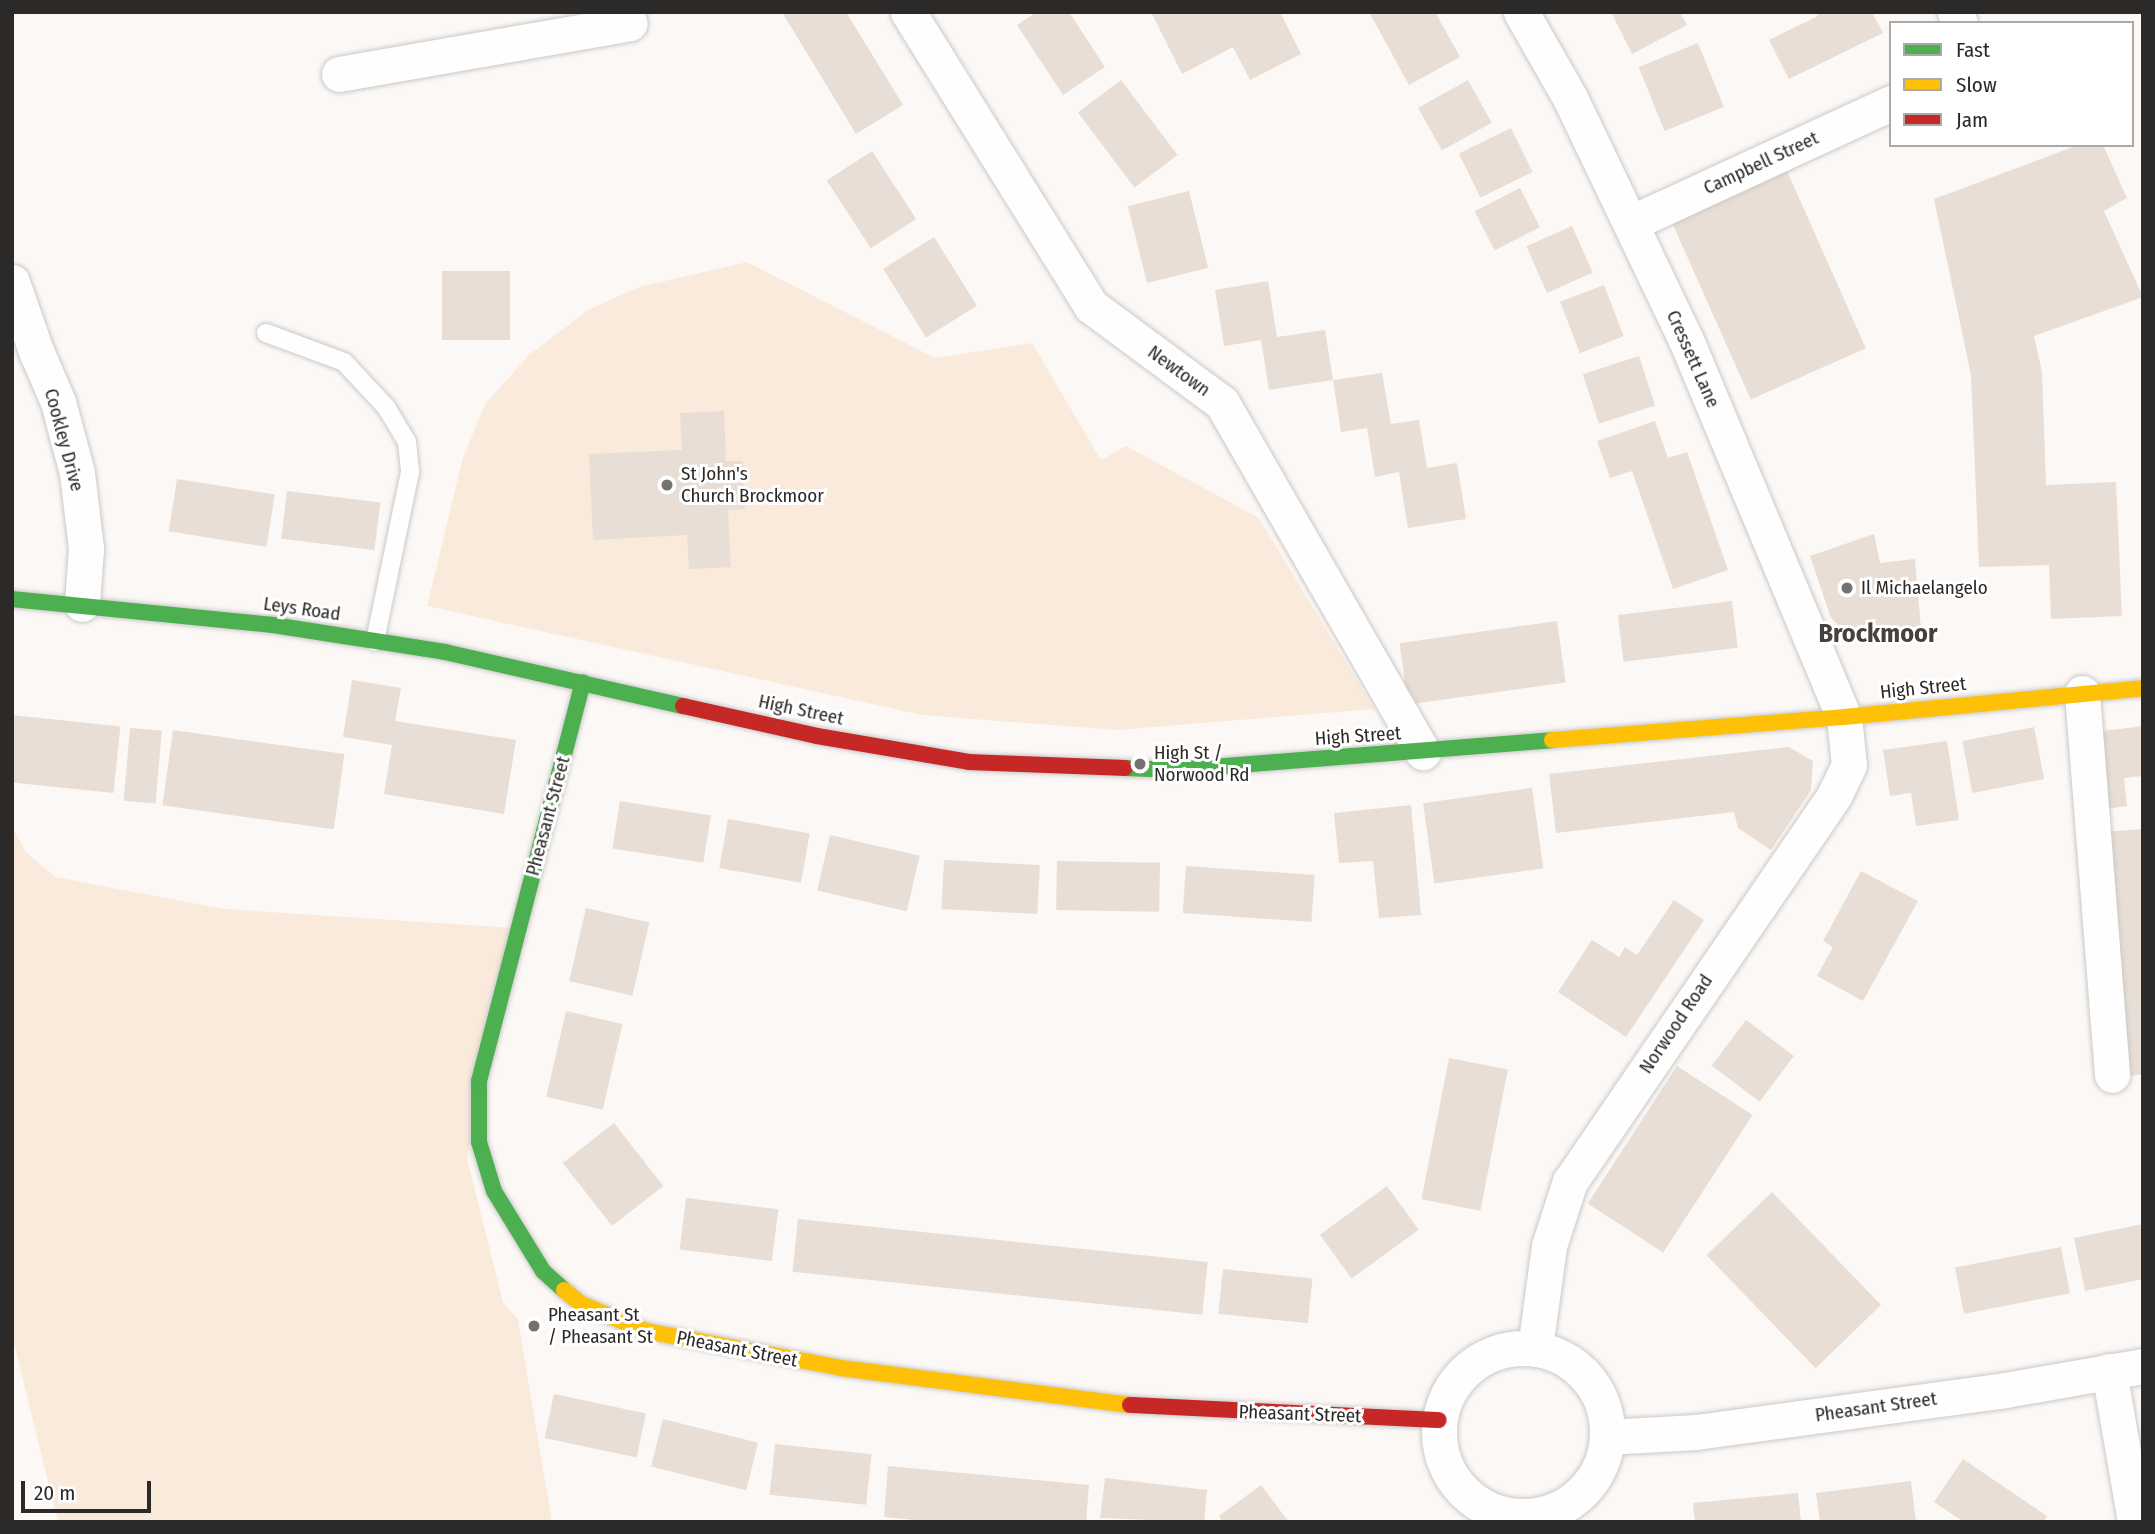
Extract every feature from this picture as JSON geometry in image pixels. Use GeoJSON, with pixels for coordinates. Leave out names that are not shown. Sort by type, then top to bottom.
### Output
{"type":"FeatureCollection","features":[{"type":"Feature","properties":{"kind":"main road","name":"Leys Road"},"geometry":{"type":"LineString","coordinates":[[12,599],[273,625],[445,652],[583,682]]}},
{"type":"Feature","properties":{"kind":"main road","name":"High Street"},"geometry":{"type":"LineString","coordinates":[[583,682],[817,736],[969,762],[1175,770],[1844,717],[2143,688]]}},
{"type":"Feature","properties":{"kind":"main road","name":"Pheasant Street"},"geometry":{"type":"LineString","coordinates":[[583,682],[479,1081],[479,1142],[494,1191],[543,1271],[581,1304],[646,1331],[841,1368],[1160,1409],[1439,1420]]}},
{"type":"Feature","properties":{"kind":"street","name":"Newtown"},"geometry":{"type":"LineString","coordinates":[[908,12],[1091,306],[1222,403],[1423,752]]}},
{"type":"Feature","properties":{"kind":"street","name":"Cressett Lane"},"geometry":{"type":"LineString","coordinates":[[1521,12],[1570,98],[1686,340],[1844,717]]}},
{"type":"Feature","properties":{"kind":"street"},"geometry":{"type":"LineString","coordinates":[[339,74],[530,26],[630,23]]}},
{"type":"Feature","properties":{"kind":"street","name":"Campbell Street"},"geometry":{"type":"LineString","coordinates":[[1631,223],[1889,104]]}},
{"type":"Feature","properties":{"kind":"street","name":"Cookley Drive"},"geometry":{"type":"LineString","coordinates":[[12,282],[36,351],[58,402],[77,472],[86,549],[82,604]]}},
{"type":"Feature","properties":{"kind":"street"},"geometry":{"type":"LineString","coordinates":[[2082,693],[2112,1075]]}},
{"type":"Feature","properties":{"kind":"street","name":"Norwood Road"},"geometry":{"type":"LineString","coordinates":[[1535,1348],[1549,1246],[1570,1181],[1834,796],[1849,765],[1844,717]]}},
{"type":"Feature","properties":{"kind":"street"},"geometry":{"type":"LineString","coordinates":[[1535,1348],[1570,1362],[1589,1379],[1603,1405],[1608,1437],[1597,1474],[1574,1499],[1556,1510],[1534,1516],[1505,1518],[1472,1500],[1448,1473],[1438,1446],[1439,1420],[1452,1385],[1474,1363],[1497,1351],[1535,1348]]}},
{"type":"Feature","properties":{"kind":"street"},"geometry":{"type":"LineString","coordinates":[[2126,1369],[2135,1522]]}},
{"type":"Feature","properties":{"kind":"street","name":"Pheasant Street"},"geometry":{"type":"LineString","coordinates":[[1608,1437],[1696,1432],[2005,1390],[2126,1369]]}},
{"type":"Feature","properties":{"kind":"lane"},"geometry":{"type":"LineString","coordinates":[[266,332],[344,362],[386,407],[407,442],[410,472],[375,641]]}},
{"type":"Feature","properties":{"kind":"shaded area"},"geometry":{"type":"Polygon","coordinates":[[[747,262],[935,358],[1032,343],[1101,460],[1126,446],[1259,518],[1374,709],[1117,730],[922,715],[427,606],[463,458],[485,404],[529,355],[590,309],[639,287],[747,262]]]}},
{"type":"Feature","properties":{"kind":"shaded area"},"geometry":{"type":"Polygon","coordinates":[[[12,827],[26,852],[55,877],[224,909],[513,928],[467,1158],[503,1302],[518,1320],[552,1522],[58,1522],[12,1335],[12,827]]]}},
{"type":"Feature","properties":{"kind":"building"},"geometry":{"type":"Polygon","coordinates":[[[782,12],[846,12],[903,105],[856,134],[782,12]]]}},
{"type":"Feature","properties":{"kind":"building"},"geometry":{"type":"Polygon","coordinates":[[[1037,12],[1069,12],[1105,67],[1063,95],[1017,25],[1037,12]]]}},
{"type":"Feature","properties":{"kind":"building"},"geometry":{"type":"Polygon","coordinates":[[[1151,12],[1280,12],[1301,54],[1250,80],[1233,47],[1182,74],[1151,12]]]}},
{"type":"Feature","properties":{"kind":"building"},"geometry":{"type":"Polygon","coordinates":[[[1369,12],[1435,12],[1460,57],[1409,85],[1369,12]]]}},
{"type":"Feature","properties":{"kind":"building"},"geometry":{"type":"Polygon","coordinates":[[[1611,12],[1680,12],[1687,25],[1632,54],[1611,12]]]}},
{"type":"Feature","properties":{"kind":"building"},"geometry":{"type":"Polygon","coordinates":[[[1816,12],[1872,12],[1883,33],[1789,79],[1769,40],[1818,16],[1816,12]]]}},
{"type":"Feature","properties":{"kind":"building"},"geometry":{"type":"Polygon","coordinates":[[[1698,43],[1724,107],[1665,131],[1639,67],[1698,43]]]}},
{"type":"Feature","properties":{"kind":"building"},"geometry":{"type":"Polygon","coordinates":[[[1121,80],[1178,155],[1134,188],[1078,112],[1121,80]]]}},
{"type":"Feature","properties":{"kind":"building"},"geometry":{"type":"Polygon","coordinates":[[[1468,80],[1492,123],[1442,150],[1418,108],[1468,80]]]}},
{"type":"Feature","properties":{"kind":"building"},"geometry":{"type":"Polygon","coordinates":[[[1511,128],[1532,172],[1480,197],[1459,153],[1511,128]]]}},
{"type":"Feature","properties":{"kind":"building"},"geometry":{"type":"Polygon","coordinates":[[[2073,147],[2104,147],[2127,198],[2104,211],[2143,297],[2034,336],[2042,372],[2046,485],[2116,482],[2122,616],[2051,619],[2049,565],[1979,567],[1971,375],[1934,199],[2073,147]]]}},
{"type":"Feature","properties":{"kind":"building"},"geometry":{"type":"Polygon","coordinates":[[[872,151],[916,219],[871,248],[827,180],[872,151]]]}},
{"type":"Feature","properties":{"kind":"building"},"geometry":{"type":"Polygon","coordinates":[[[1787,171],[1866,348],[1751,399],[1672,222],[1787,171]]]}},
{"type":"Feature","properties":{"kind":"building"},"geometry":{"type":"Polygon","coordinates":[[[1520,188],[1540,227],[1495,250],[1475,211],[1520,188]]]}},
{"type":"Feature","properties":{"kind":"building"},"geometry":{"type":"Polygon","coordinates":[[[1189,191],[1208,268],[1147,283],[1128,206],[1189,191]]]}},
{"type":"Feature","properties":{"kind":"building"},"geometry":{"type":"Polygon","coordinates":[[[1572,226],[1593,273],[1547,293],[1526,246],[1572,226]]]}},
{"type":"Feature","properties":{"kind":"building"},"geometry":{"type":"Polygon","coordinates":[[[934,237],[977,306],[926,337],[883,269],[934,237]]]}},
{"type":"Feature","properties":{"kind":"building"},"geometry":{"type":"Polygon","coordinates":[[[442,271],[510,271],[510,340],[442,340],[442,271]]]}},
{"type":"Feature","properties":{"kind":"building"},"geometry":{"type":"Polygon","coordinates":[[[1268,281],[1277,337],[1325,330],[1333,380],[1269,390],[1261,340],[1224,346],[1215,290],[1268,281]]]}},
{"type":"Feature","properties":{"kind":"building"},"geometry":{"type":"Polygon","coordinates":[[[1604,285],[1624,336],[1580,353],[1560,302],[1604,285]]]}},
{"type":"Feature","properties":{"kind":"building"},"geometry":{"type":"Polygon","coordinates":[[[1639,356],[1655,405],[1599,424],[1583,374],[1639,356]]]}},
{"type":"Feature","properties":{"kind":"building"},"geometry":{"type":"Polygon","coordinates":[[[1382,373],[1391,424],[1419,420],[1427,468],[1457,463],[1466,519],[1408,528],[1399,472],[1375,477],[1367,428],[1341,432],[1333,380],[1382,373]]]}},
{"type":"Feature","properties":{"kind":"building","name":"St John's Church Brockmoor"},"geometry":{"type":"Polygon","coordinates":[[[724,411],[726,461],[743,461],[745,509],[728,510],[731,567],[689,569],[687,535],[593,540],[589,454],[682,450],[680,413],[724,411]]]}},
{"type":"Feature","properties":{"kind":"building"},"geometry":{"type":"Polygon","coordinates":[[[1655,421],[1668,458],[1687,452],[1728,570],[1673,589],[1632,471],[1610,478],[1597,441],[1655,421]]]}},
{"type":"Feature","properties":{"kind":"building"},"geometry":{"type":"Polygon","coordinates":[[[177,479],[275,494],[266,547],[169,531],[177,479]]]}},
{"type":"Feature","properties":{"kind":"building"},"geometry":{"type":"Polygon","coordinates":[[[287,491],[380,502],[374,550],[281,539],[287,491]]]}},
{"type":"Feature","properties":{"kind":"building"},"geometry":{"type":"Polygon","coordinates":[[[1874,534],[1880,563],[1915,559],[1921,629],[1850,637],[1831,618],[1810,556],[1874,534]]]}},
{"type":"Feature","properties":{"kind":"building"},"geometry":{"type":"Polygon","coordinates":[[[1732,601],[1738,648],[1624,662],[1618,615],[1732,601]]]}},
{"type":"Feature","properties":{"kind":"building"},"geometry":{"type":"Polygon","coordinates":[[[1557,621],[1566,682],[1408,705],[1400,643],[1557,621]]]}},
{"type":"Feature","properties":{"kind":"building"},"geometry":{"type":"Polygon","coordinates":[[[352,680],[401,688],[395,721],[516,740],[504,814],[384,794],[392,745],[343,737],[352,680]]]}},
{"type":"Feature","properties":{"kind":"building"},"geometry":{"type":"Polygon","coordinates":[[[12,715],[120,726],[113,793],[12,782],[12,715]]]}},
{"type":"Feature","properties":{"kind":"building"},"geometry":{"type":"Polygon","coordinates":[[[2143,726],[2143,776],[2124,778],[2127,806],[2105,809],[2096,732],[2143,726]]]}},
{"type":"Feature","properties":{"kind":"building"},"geometry":{"type":"Polygon","coordinates":[[[2034,727],[2044,779],[1972,793],[1962,741],[2034,727]]]}},
{"type":"Feature","properties":{"kind":"building"},"geometry":{"type":"Polygon","coordinates":[[[130,728],[162,731],[156,804],[124,801],[130,728]]]}},
{"type":"Feature","properties":{"kind":"building"},"geometry":{"type":"Polygon","coordinates":[[[173,730],[344,754],[334,829],[162,805],[173,730]]]}},
{"type":"Feature","properties":{"kind":"building"},"geometry":{"type":"Polygon","coordinates":[[[1947,741],[1959,820],[1916,826],[1911,793],[1890,796],[1883,750],[1947,741]]]}},
{"type":"Feature","properties":{"kind":"building"},"geometry":{"type":"Polygon","coordinates":[[[1789,747],[1813,761],[1811,790],[1771,850],[1738,828],[1734,812],[1556,833],[1549,774],[1789,747]]]}},
{"type":"Feature","properties":{"kind":"building"},"geometry":{"type":"Polygon","coordinates":[[[1532,788],[1543,868],[1434,884],[1423,803],[1532,788]]]}},
{"type":"Feature","properties":{"kind":"building"},"geometry":{"type":"Polygon","coordinates":[[[620,801],[711,815],[703,863],[612,848],[620,801]]]}},
{"type":"Feature","properties":{"kind":"building"},"geometry":{"type":"Polygon","coordinates":[[[1411,805],[1421,915],[1379,918],[1373,861],[1339,863],[1334,813],[1411,805]]]}},
{"type":"Feature","properties":{"kind":"building"},"geometry":{"type":"Polygon","coordinates":[[[728,819],[810,833],[801,883],[719,868],[728,819]]]}},
{"type":"Feature","properties":{"kind":"building"},"geometry":{"type":"Polygon","coordinates":[[[2143,829],[2143,1074],[2131,1076],[2106,832],[2143,829]]]}},
{"type":"Feature","properties":{"kind":"building"},"geometry":{"type":"Polygon","coordinates":[[[830,835],[920,856],[907,911],[817,891],[830,835]]]}},
{"type":"Feature","properties":{"kind":"building"},"geometry":{"type":"Polygon","coordinates":[[[944,860],[1040,865],[1037,914],[941,909],[944,860]]]}},
{"type":"Feature","properties":{"kind":"building"},"geometry":{"type":"Polygon","coordinates":[[[1057,861],[1160,863],[1159,912],[1056,910],[1057,861]]]}},
{"type":"Feature","properties":{"kind":"building"},"geometry":{"type":"Polygon","coordinates":[[[1186,866],[1315,875],[1311,922],[1183,913],[1186,866]]]}},
{"type":"Feature","properties":{"kind":"building"},"geometry":{"type":"Polygon","coordinates":[[[1861,871],[1918,901],[1863,1001],[1817,976],[1833,947],[1823,941],[1861,871]]]}},
{"type":"Feature","properties":{"kind":"building"},"geometry":{"type":"Polygon","coordinates":[[[1674,900],[1704,920],[1626,1037],[1558,992],[1592,940],[1619,957],[1625,947],[1637,955],[1674,900]]]}},
{"type":"Feature","properties":{"kind":"building"},"geometry":{"type":"Polygon","coordinates":[[[586,908],[649,923],[632,996],[569,981],[586,908]]]}},
{"type":"Feature","properties":{"kind":"building"},"geometry":{"type":"Polygon","coordinates":[[[566,1011],[623,1024],[603,1110],[546,1097],[566,1011]]]}},
{"type":"Feature","properties":{"kind":"building"},"geometry":{"type":"Polygon","coordinates":[[[1746,1020],[1794,1056],[1760,1102],[1712,1066],[1746,1020]]]}},
{"type":"Feature","properties":{"kind":"building"},"geometry":{"type":"Polygon","coordinates":[[[1449,1058],[1508,1069],[1480,1211],[1422,1199],[1449,1058]]]}},
{"type":"Feature","properties":{"kind":"building"},"geometry":{"type":"Polygon","coordinates":[[[1677,1066],[1752,1115],[1663,1253],[1588,1204],[1677,1066]]]}},
{"type":"Feature","properties":{"kind":"building"},"geometry":{"type":"Polygon","coordinates":[[[614,1123],[663,1186],[612,1226],[563,1163],[614,1123]]]}},
{"type":"Feature","properties":{"kind":"building"},"geometry":{"type":"Polygon","coordinates":[[[1387,1186],[1419,1230],[1352,1278],[1320,1235],[1387,1186]]]}},
{"type":"Feature","properties":{"kind":"building"},"geometry":{"type":"Polygon","coordinates":[[[1772,1192],[1881,1305],[1816,1368],[1707,1255],[1772,1192]]]}},
{"type":"Feature","properties":{"kind":"building"},"geometry":{"type":"Polygon","coordinates":[[[686,1198],[778,1209],[772,1261],[680,1250],[686,1198]]]}},
{"type":"Feature","properties":{"kind":"building"},"geometry":{"type":"Polygon","coordinates":[[[798,1219],[1208,1262],[1202,1315],[792,1272],[798,1219]]]}},
{"type":"Feature","properties":{"kind":"building"},"geometry":{"type":"Polygon","coordinates":[[[2143,1224],[2143,1279],[2085,1291],[2074,1238],[2143,1224]]]}},
{"type":"Feature","properties":{"kind":"building"},"geometry":{"type":"Polygon","coordinates":[[[2061,1247],[2070,1293],[1964,1314],[1955,1268],[2061,1247]]]}},
{"type":"Feature","properties":{"kind":"building"},"geometry":{"type":"Polygon","coordinates":[[[1223,1269],[1313,1278],[1308,1323],[1218,1314],[1223,1269]]]}},
{"type":"Feature","properties":{"kind":"building"},"geometry":{"type":"Polygon","coordinates":[[[554,1394],[646,1414],[637,1458],[545,1438],[554,1394]]]}},
{"type":"Feature","properties":{"kind":"building"},"geometry":{"type":"Polygon","coordinates":[[[663,1419],[758,1443],[746,1490],[651,1467],[663,1419]]]}},
{"type":"Feature","properties":{"kind":"building"},"geometry":{"type":"Polygon","coordinates":[[[775,1444],[871,1454],[866,1505],[770,1495],[775,1444]]]}},
{"type":"Feature","properties":{"kind":"building"},"geometry":{"type":"Polygon","coordinates":[[[1963,1459],[2047,1516],[2043,1522],[1964,1522],[1934,1502],[1963,1459]]]}},
{"type":"Feature","properties":{"kind":"building"},"geometry":{"type":"Polygon","coordinates":[[[888,1466],[1089,1485],[1086,1522],[935,1522],[884,1517],[888,1466]]]}},
{"type":"Feature","properties":{"kind":"building"},"geometry":{"type":"Polygon","coordinates":[[[1105,1478],[1207,1490],[1204,1522],[1100,1518],[1105,1478]]]}},
{"type":"Feature","properties":{"kind":"building"},"geometry":{"type":"Polygon","coordinates":[[[1911,1481],[1916,1522],[1820,1522],[1816,1493],[1911,1481]]]}},
{"type":"Feature","properties":{"kind":"building"},"geometry":{"type":"Polygon","coordinates":[[[1261,1485],[1289,1522],[1223,1522],[1219,1516],[1261,1485]]]}},
{"type":"Feature","properties":{"kind":"building"},"geometry":{"type":"Polygon","coordinates":[[[1798,1493],[1801,1522],[1695,1522],[1693,1503],[1798,1493]]]}},
{"type":"Feature","properties":{"kind":"traffic: fast"},"geometry":{"type":"LineString","coordinates":[[12,599],[273,625],[445,652],[683,706]]}},
{"type":"Feature","properties":{"kind":"traffic: fast"},"geometry":{"type":"LineString","coordinates":[[564,1290],[543,1271],[494,1191],[479,1142],[479,1081],[583,682]]}},
{"type":"Feature","properties":{"kind":"traffic: fast"},"geometry":{"type":"LineString","coordinates":[[1125,768],[1175,770],[1552,740]]}},
{"type":"Feature","properties":{"kind":"traffic: slow"},"geometry":{"type":"LineString","coordinates":[[1552,740],[1844,717],[2143,688]]}},
{"type":"Feature","properties":{"kind":"traffic: slow"},"geometry":{"type":"LineString","coordinates":[[564,1290],[581,1304],[646,1331],[841,1368],[1130,1405]]}},
{"type":"Feature","properties":{"kind":"traffic: jam"},"geometry":{"type":"LineString","coordinates":[[683,706],[817,736],[969,762],[1125,768]]}},
{"type":"Feature","properties":{"kind":"traffic: jam"},"geometry":{"type":"LineString","coordinates":[[1130,1405],[1439,1420]]}},
{"type":"Feature","properties":{"kind":"place","name":"St John's Church Brockmoor"},"geometry":{"type":"Point","coordinates":[667,485]}},
{"type":"Feature","properties":{"kind":"place","name":"Il Michaelangelo"},"geometry":{"type":"Point","coordinates":[1847,588]}},
{"type":"Feature","properties":{"kind":"place","name":"High St / Norwood Rd"},"geometry":{"type":"Point","coordinates":[1140,764]}},
{"type":"Feature","properties":{"kind":"place","name":"Pheasant St / Pheasant St"},"geometry":{"type":"Point","coordinates":[534,1326]}},
{"type":"Feature","properties":{"kind":"district","name":"Brockmoor"},"geometry":{"type":"Point","coordinates":[1878,634]}}]}
